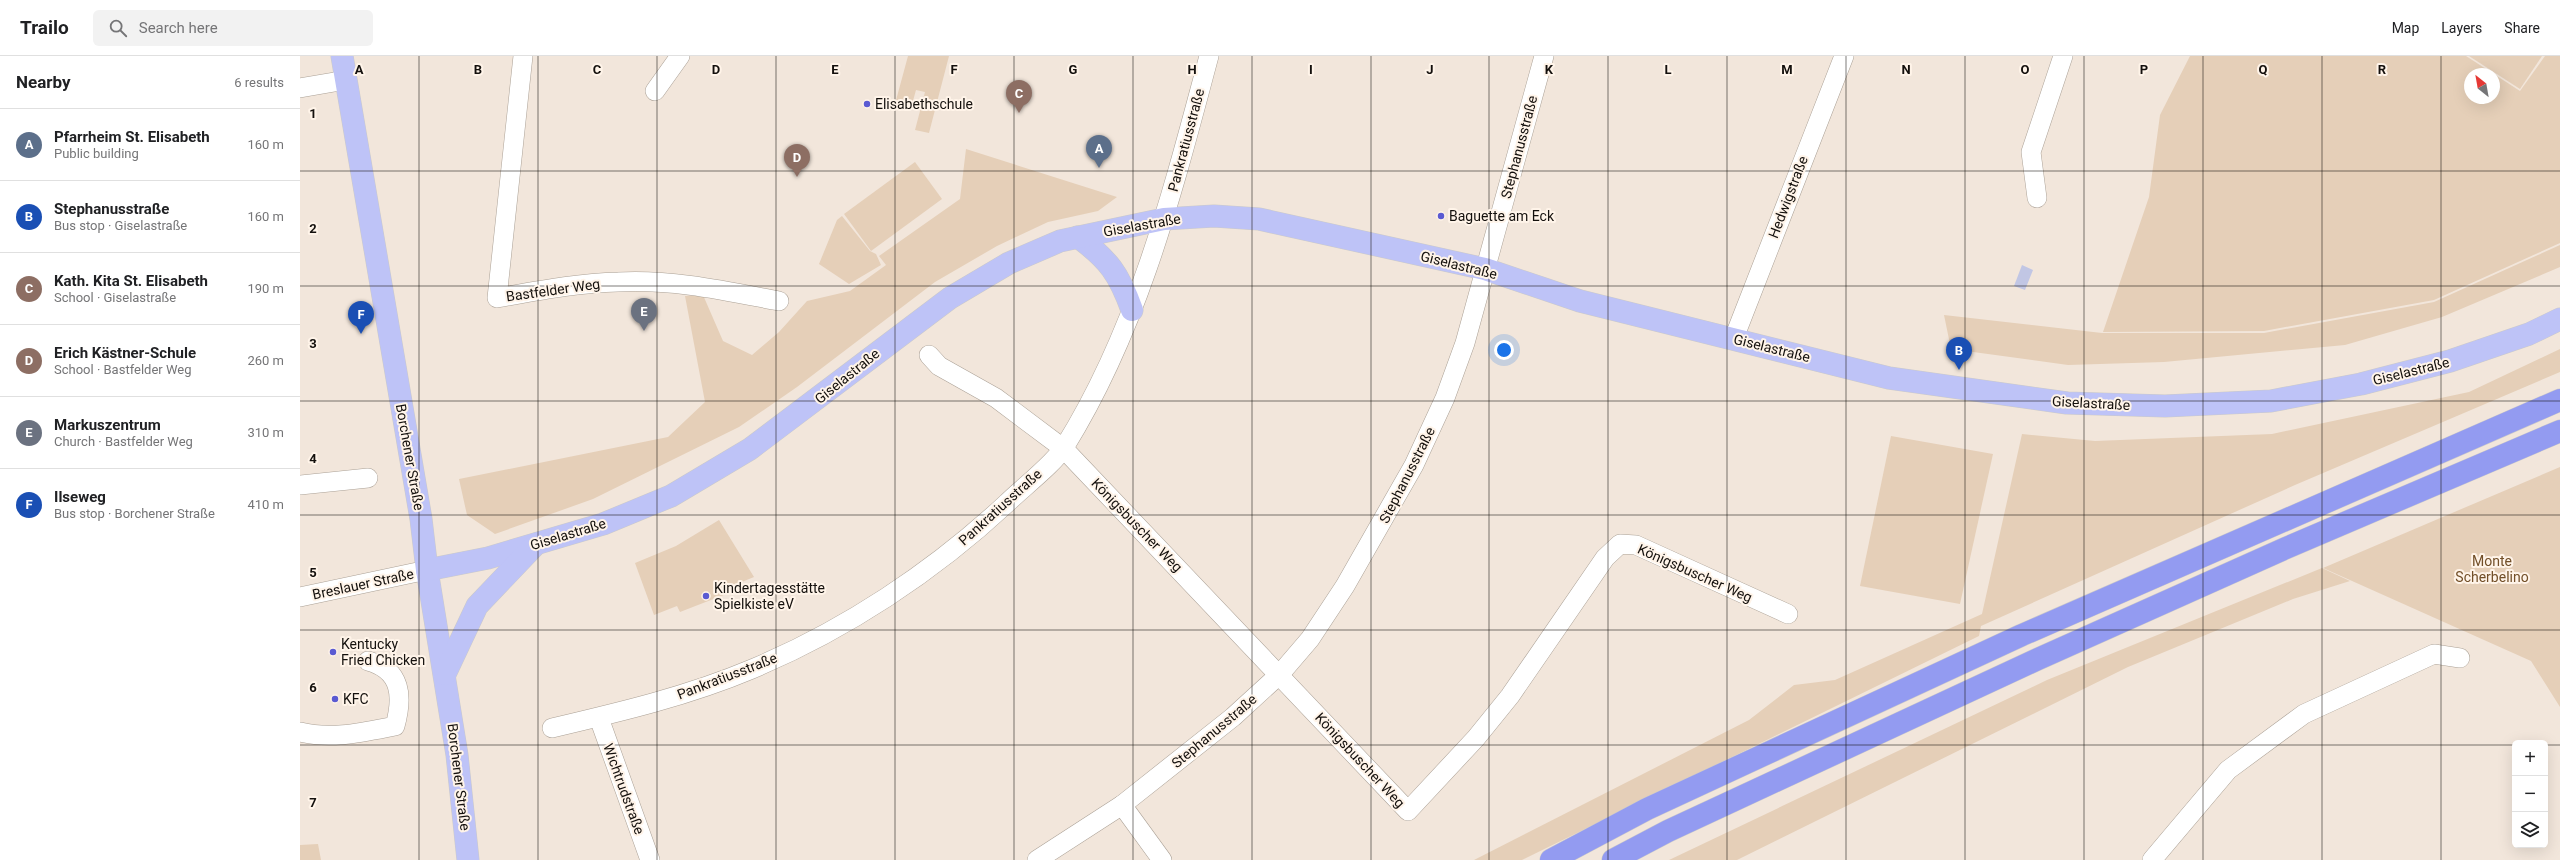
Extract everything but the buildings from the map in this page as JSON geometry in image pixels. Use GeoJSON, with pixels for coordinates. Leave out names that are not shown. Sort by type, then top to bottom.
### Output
{"type":"FeatureCollection","features":[{"type":"Feature","properties":{"kind":"highway"},"geometry":{"type":"LineString","coordinates":[[1551,860],[1647,809],[2022,635],[2560,400]]}},
{"type":"Feature","properties":{"kind":"highway"},"geometry":{"type":"LineString","coordinates":[[1613,860],[1668,831],[2038,659],[2286,548],[2560,431]]}},
{"type":"Feature","properties":{"kind":"main road","name":"Borchener Straße"},"geometry":{"type":"LineString","coordinates":[[342,56],[422,519],[427,570],[445,674],[468,860]]}},
{"type":"Feature","properties":{"kind":"main road","name":"Giselastraße"},"geometry":{"type":"LineString","coordinates":[[427,570],[488,558],[603,524],[671,496],[750,449],[950,298],[1010,263],[1060,241],[1164,219],[1214,216],[1259,219],[1485,269],[1580,301],[1734,338],[1889,378],[2067,403],[2165,406],[2271,401],[2361,384],[2450,362],[2529,334],[2560,319]]}},
{"type":"Feature","properties":{"kind":"main road"},"geometry":{"type":"LineString","coordinates":[[1078,237],[1101,254],[1113,270],[1122,283],[1132,310]]}},
{"type":"Feature","properties":{"kind":"main road"},"geometry":{"type":"LineString","coordinates":[[445,674],[478,606],[537,544]]}},
{"type":"Feature","properties":{"kind":"street","name":"Bastfelder Weg"},"geometry":{"type":"LineString","coordinates":[[523,56],[497,298],[559,287],[618,282],[694,285],[779,301]]}},
{"type":"Feature","properties":{"kind":"street"},"geometry":{"type":"LineString","coordinates":[[655,91],[680,56]]}},
{"type":"Feature","properties":{"kind":"street","name":"Pankratiusstraße"},"geometry":{"type":"LineString","coordinates":[[552,728],[599,718],[680,695],[752,669],[850,619],[936,563],[980,528],[1064,449],[1123,337],[1164,219],[1209,56]]}},
{"type":"Feature","properties":{"kind":"street","name":"Stephanusstraße"},"geometry":{"type":"LineString","coordinates":[[1037,860],[1122,805],[1187,754],[1280,674],[1310,638],[1345,586],[1381,526],[1414,465],[1450,384],[1465,342],[1544,56]]}},
{"type":"Feature","properties":{"kind":"street","name":"Hedwigstraße"},"geometry":{"type":"LineString","coordinates":[[1734,338],[1844,56]]}},
{"type":"Feature","properties":{"kind":"street"},"geometry":{"type":"LineString","coordinates":[[2037,198],[2031,152],[2063,56]]}},
{"type":"Feature","properties":{"kind":"street"},"geometry":{"type":"LineString","coordinates":[[300,88],[346,80]]}},
{"type":"Feature","properties":{"kind":"street","name":"Königsbuscher Weg"},"geometry":{"type":"LineString","coordinates":[[930,355],[939,366],[996,398],[1064,449],[1280,674],[1408,811],[1476,738],[1510,696],[1605,558],[1620,544],[1636,545],[1788,614]]}},
{"type":"Feature","properties":{"kind":"street"},"geometry":{"type":"LineString","coordinates":[[300,485],[368,478]]}},
{"type":"Feature","properties":{"kind":"street","name":"Breslauer Straße"},"geometry":{"type":"LineString","coordinates":[[300,597],[427,570]]}},
{"type":"Feature","properties":{"kind":"street"},"geometry":{"type":"LineString","coordinates":[[2152,860],[2228,770],[2304,714],[2434,654],[2460,658]]}},
{"type":"Feature","properties":{"kind":"street"},"geometry":{"type":"LineString","coordinates":[[300,732],[313,735],[358,734],[395,726],[400,707],[398,686],[384,667],[368,661]]}},
{"type":"Feature","properties":{"kind":"street","name":"Wichtrudstraße"},"geometry":{"type":"LineString","coordinates":[[599,718],[650,860]]}},
{"type":"Feature","properties":{"kind":"street"},"geometry":{"type":"LineString","coordinates":[[1122,805],[1162,860]]}},
{"type":"Feature","properties":{"kind":"green space"},"geometry":{"type":"Polygon","coordinates":[[[908,56],[949,56],[929,133],[915,130],[925,92],[916,90],[911,108],[895,104],[908,56]]]}},
{"type":"Feature","properties":{"kind":"green space"},"geometry":{"type":"Polygon","coordinates":[[[2190,56],[2466,56],[2485,68],[2464,68],[2464,104],[2500,104],[2500,78],[2520,91],[2545,56],[2560,56],[2560,243],[2434,300],[2264,331],[2103,332],[2149,197],[2160,115],[2190,56]]]}},
{"type":"Feature","properties":{"kind":"green space"},"geometry":{"type":"Polygon","coordinates":[[[2469,56],[2542,56],[2520,89],[2500,76],[2500,68],[2488,68],[2469,56]]]}},
{"type":"Feature","properties":{"kind":"green space"},"geometry":{"type":"Polygon","coordinates":[[[966,149],[1117,197],[1098,211],[1048,222],[997,246],[935,282],[797,387],[739,427],[593,499],[495,534],[467,515],[459,479],[668,437],[705,402],[685,296],[703,295],[723,341],[752,355],[779,332],[807,301],[850,291],[886,265],[879,256],[960,199],[966,149]]]}},
{"type":"Feature","properties":{"kind":"green space"},"geometry":{"type":"Polygon","coordinates":[[[915,162],[942,199],[871,251],[844,214],[915,162]]]}},
{"type":"Feature","properties":{"kind":"green space"},"geometry":{"type":"Polygon","coordinates":[[[842,216],[870,251],[876,254],[881,265],[849,284],[819,264],[837,220],[842,216]]]}},
{"type":"Feature","properties":{"kind":"green space"},"geometry":{"type":"Polygon","coordinates":[[[2560,245],[2560,267],[2442,317],[2345,345],[2164,362],[2068,365],[1951,349],[1944,315],[2102,333],[2264,333],[2434,302],[2560,245]]]}},
{"type":"Feature","properties":{"kind":"green space"},"geometry":{"type":"Polygon","coordinates":[[[2560,349],[2560,372],[2295,485],[1981,626],[1979,636],[1522,860],[1474,860],[1749,720],[1794,685],[1835,680],[1982,614],[2022,434],[2095,441],[2272,434],[2469,392],[2560,349]]]}},
{"type":"Feature","properties":{"kind":"green space"},"geometry":{"type":"Polygon","coordinates":[[[1891,436],[1993,454],[1960,604],[1860,586],[1891,436]]]}},
{"type":"Feature","properties":{"kind":"green space","name":"Monte Scherbelino"},"geometry":{"type":"Polygon","coordinates":[[[2560,467],[2560,707],[2531,661],[2323,568],[2560,467]]]}},
{"type":"Feature","properties":{"kind":"green space"},"geometry":{"type":"Polygon","coordinates":[[[719,520],[754,577],[732,586],[734,591],[680,612],[677,606],[654,615],[635,563],[676,546],[719,520]]]}},
{"type":"Feature","properties":{"kind":"green space"},"geometry":{"type":"Polygon","coordinates":[[[2322,568],[2350,581],[2293,599],[2128,667],[1737,860],[1669,860],[2047,680],[2322,568]]]}},
{"type":"Feature","properties":{"kind":"green space"},"geometry":{"type":"Polygon","coordinates":[[[318,844],[321,860],[300,860],[300,845],[318,844]]]}},
{"type":"Feature","properties":{"kind":"water"},"geometry":{"type":"Polygon","coordinates":[[[2022,265],[2033,270],[2025,290],[2014,286],[2022,265]]]}},
{"type":"Feature","properties":{"kind":"place","name":"Elisabethschule"},"geometry":{"type":"Point","coordinates":[867,104]}},
{"type":"Feature","properties":{"kind":"place","name":"Kath. Kita St. Elisabeth"},"geometry":{"type":"Point","coordinates":[1019,113]}},
{"type":"Feature","properties":{"kind":"place","name":"Pfarrheim St. Elisabeth"},"geometry":{"type":"Point","coordinates":[1099,168]}},
{"type":"Feature","properties":{"kind":"place","name":"Erich Kästner-Schule"},"geometry":{"type":"Point","coordinates":[797,177]}},
{"type":"Feature","properties":{"kind":"place","name":"Baguette am Eck"},"geometry":{"type":"Point","coordinates":[1441,216]}},
{"type":"Feature","properties":{"kind":"place","name":"Markuszentrum"},"geometry":{"type":"Point","coordinates":[644,331]}},
{"type":"Feature","properties":{"kind":"place","name":"Ilseweg"},"geometry":{"type":"Point","coordinates":[361,334]}},
{"type":"Feature","properties":{"kind":"place","name":"Stephanusstraße"},"geometry":{"type":"Point","coordinates":[1959,370]}},
{"type":"Feature","properties":{"kind":"place","name":"Kindertagesstätte Spielkiste eV"},"geometry":{"type":"Point","coordinates":[706,596]}},
{"type":"Feature","properties":{"kind":"place","name":"Kentucky Fried Chicken"},"geometry":{"type":"Point","coordinates":[333,652]}},
{"type":"Feature","properties":{"kind":"place","name":"KFC"},"geometry":{"type":"Point","coordinates":[335,699]}}]}
